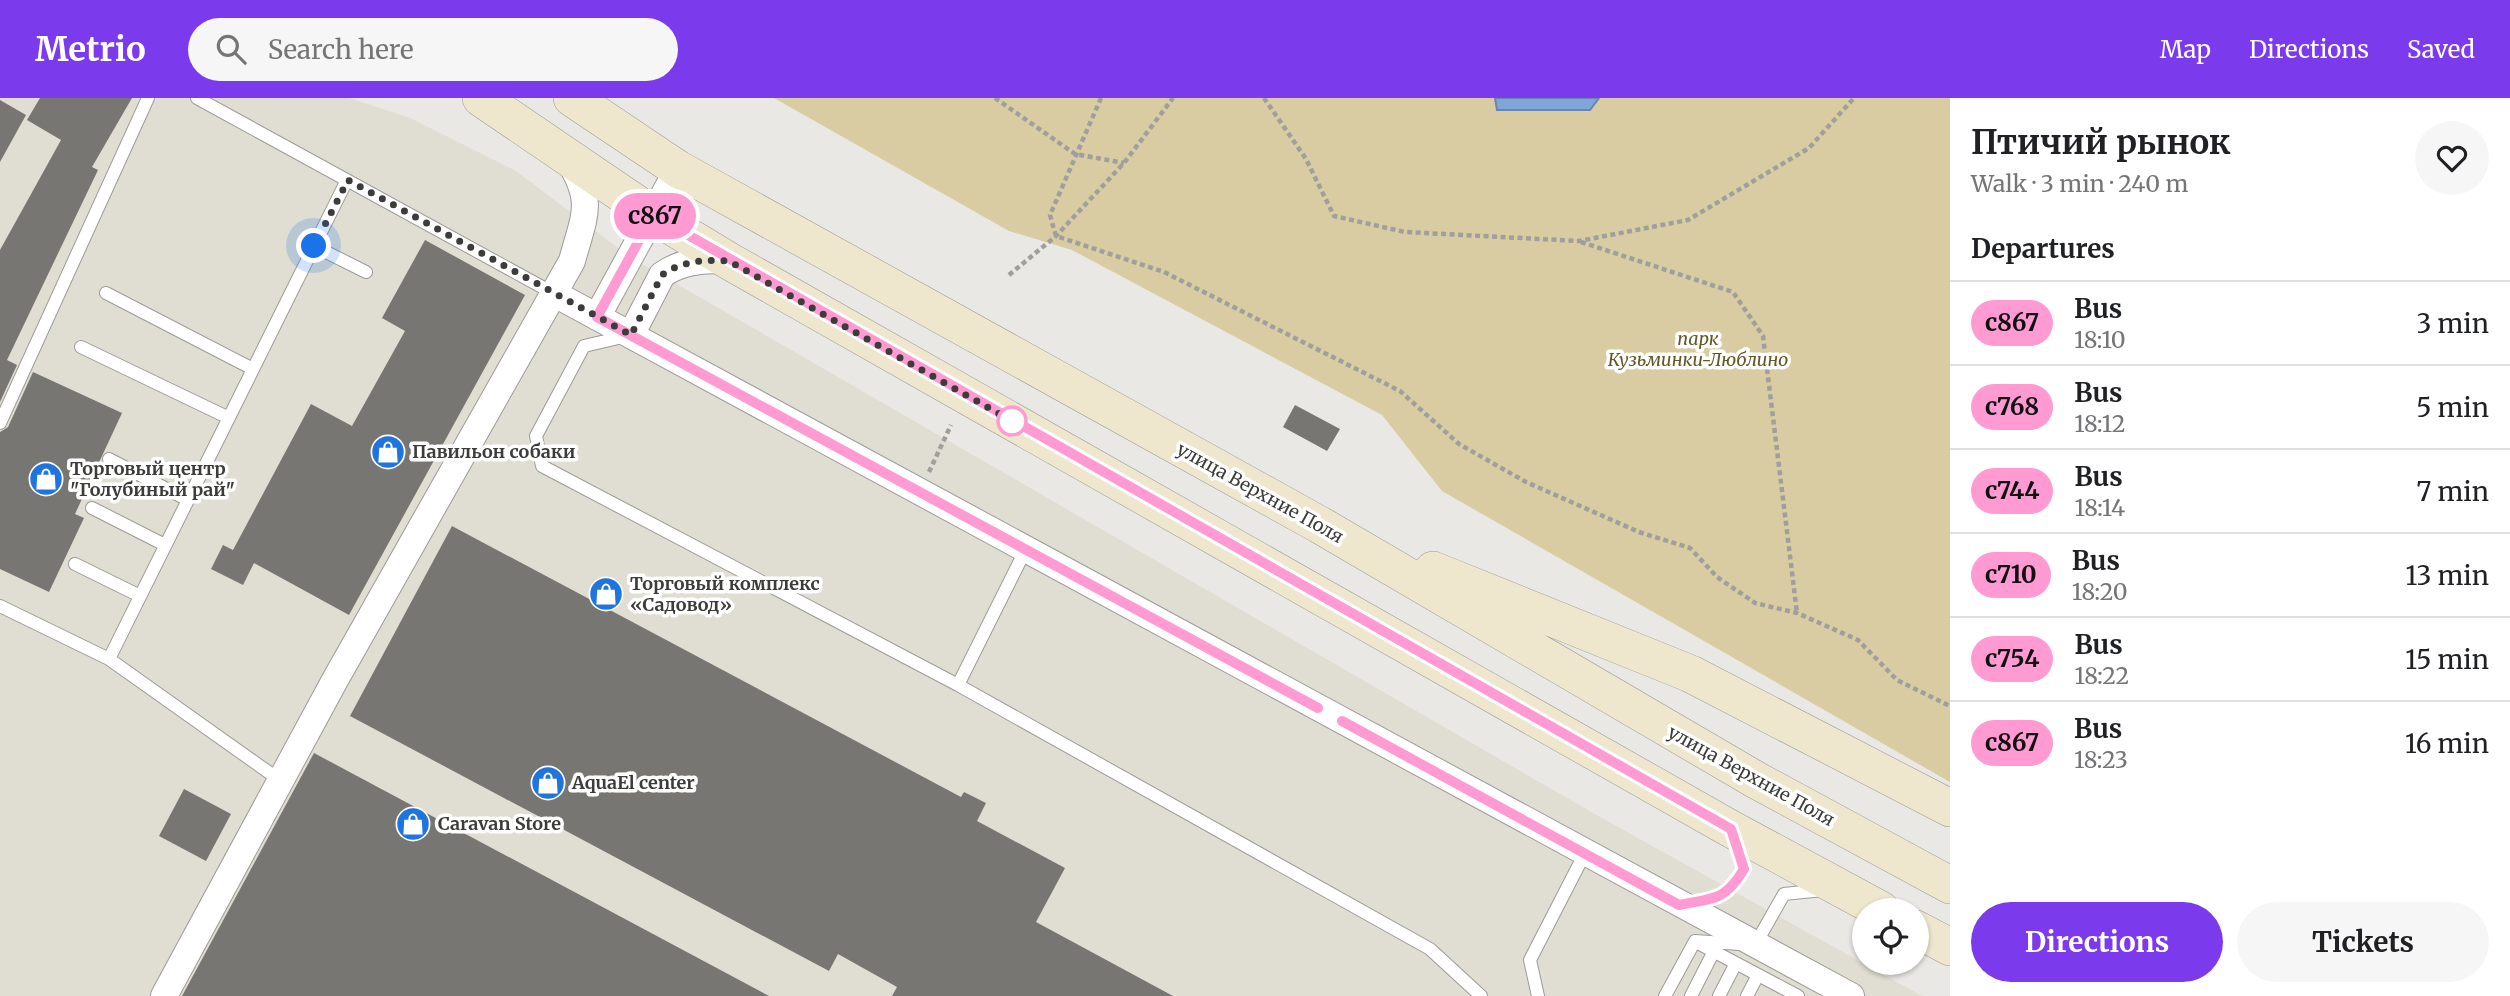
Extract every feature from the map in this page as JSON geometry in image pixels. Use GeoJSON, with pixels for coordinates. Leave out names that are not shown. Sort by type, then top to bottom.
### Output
{"type":"FeatureCollection","features":[{"type":"Feature","properties":{"kind":"main road"},"geometry":{"type":"LineString","coordinates":[[481,98],[564,151],[653,215],[729,261],[1731,829],[1859,898]]}},
{"type":"Feature","properties":{"kind":"main road","name":"улица Верхние Поля"},"geometry":{"type":"LineString","coordinates":[[572,98],[678,169],[1320,526],[1756,780],[1950,885]]}},
{"type":"Feature","properties":{"kind":"main road"},"geometry":{"type":"LineString","coordinates":[[1320,526],[1670,664],[1950,808]]}},
{"type":"Feature","properties":{"kind":"main road"},"geometry":{"type":"LineString","coordinates":[[1929,936],[1950,947]]}},
{"type":"Feature","properties":{"kind":"street"},"geometry":{"type":"LineString","coordinates":[[164,996],[572,261],[586,209],[584,184],[564,151]]}},
{"type":"Feature","properties":{"kind":"street"},"geometry":{"type":"LineString","coordinates":[[597,317],[678,169]]}},
{"type":"Feature","properties":{"kind":"street"},"geometry":{"type":"LineString","coordinates":[[631,335],[662,275],[671,269],[707,259],[729,261]]}},
{"type":"Feature","properties":{"kind":"street"},"geometry":{"type":"LineString","coordinates":[[553,293],[1679,905],[1746,954],[1851,996]]}},
{"type":"Feature","properties":{"kind":"lane"},"geometry":{"type":"LineString","coordinates":[[0,423],[148,98]]}},
{"type":"Feature","properties":{"kind":"lane"},"geometry":{"type":"LineString","coordinates":[[197,98],[553,293]]}},
{"type":"Feature","properties":{"kind":"lane"},"geometry":{"type":"LineString","coordinates":[[109,659],[348,180]]}},
{"type":"Feature","properties":{"kind":"lane"},"geometry":{"type":"LineString","coordinates":[[314,246],[366,272]]}},
{"type":"Feature","properties":{"kind":"lane"},"geometry":{"type":"LineString","coordinates":[[106,293],[253,369]]}},
{"type":"Feature","properties":{"kind":"lane"},"geometry":{"type":"LineString","coordinates":[[631,335],[584,346],[536,436],[542,466],[957,685],[1430,949],[1481,996]]}},
{"type":"Feature","properties":{"kind":"lane"},"geometry":{"type":"LineString","coordinates":[[81,346],[229,418]]}},
{"type":"Feature","properties":{"kind":"lane"},"geometry":{"type":"LineString","coordinates":[[109,459],[188,500]]}},
{"type":"Feature","properties":{"kind":"lane"},"geometry":{"type":"LineString","coordinates":[[92,508],[165,545]]}},
{"type":"Feature","properties":{"kind":"lane"},"geometry":{"type":"LineString","coordinates":[[957,685],[1026,549]]}},
{"type":"Feature","properties":{"kind":"lane"},"geometry":{"type":"LineString","coordinates":[[75,564],[140,596]]}},
{"type":"Feature","properties":{"kind":"lane"},"geometry":{"type":"LineString","coordinates":[[0,606],[109,659],[281,781]]}},
{"type":"Feature","properties":{"kind":"lane"},"geometry":{"type":"LineString","coordinates":[[1679,905],[1713,899],[1731,890],[1744,869],[1731,829]]}},
{"type":"Feature","properties":{"kind":"lane"},"geometry":{"type":"LineString","coordinates":[[1538,996],[1530,960],[1585,853]]}},
{"type":"Feature","properties":{"kind":"lane"},"geometry":{"type":"LineString","coordinates":[[1719,996],[1784,894],[1841,888]]}},
{"type":"Feature","properties":{"kind":"lane"},"geometry":{"type":"LineString","coordinates":[[1695,941],[1714,951],[1746,954]]}},
{"type":"Feature","properties":{"kind":"lane"},"geometry":{"type":"LineString","coordinates":[[1695,941],[1746,954],[1758,975],[1777,991],[1798,996]]}},
{"type":"Feature","properties":{"kind":"lane"},"geometry":{"type":"LineString","coordinates":[[1665,996],[1695,941]]}},
{"type":"Feature","properties":{"kind":"lane"},"geometry":{"type":"LineString","coordinates":[[1691,996],[1714,951]]}},
{"type":"Feature","properties":{"kind":"lane"},"geometry":{"type":"LineString","coordinates":[[1747,996],[1758,975]]}},
{"type":"Feature","properties":{"kind":"path"},"geometry":{"type":"LineString","coordinates":[[995,98],[1075,154],[1124,163]]}},
{"type":"Feature","properties":{"kind":"path"},"geometry":{"type":"LineString","coordinates":[[1056,236],[1050,215],[1101,98]]}},
{"type":"Feature","properties":{"kind":"path"},"geometry":{"type":"LineString","coordinates":[[1009,275],[1056,236],[1124,163],[1174,98]]}},
{"type":"Feature","properties":{"kind":"path"},"geometry":{"type":"LineString","coordinates":[[1264,98],[1306,159],[1334,216],[1405,232],[1579,242],[1733,292],[1763,336],[1797,613]]}},
{"type":"Feature","properties":{"kind":"path"},"geometry":{"type":"LineString","coordinates":[[1579,242],[1688,219],[1809,148],[1854,98]]}},
{"type":"Feature","properties":{"kind":"path"},"geometry":{"type":"LineString","coordinates":[[1056,236],[1164,272],[1400,391],[1459,444],[1526,482],[1639,532],[1690,548],[1717,577],[1755,603],[1797,613],[1858,640],[1897,680],[1950,706]]}},
{"type":"Feature","properties":{"kind":"path"},"geometry":{"type":"LineString","coordinates":[[919,492],[951,425]]}},
{"type":"Feature","properties":{"kind":"shaded area","name":"Торговый комплекс «Садовод»"},"geometry":{"type":"Polygon","coordinates":[[[0,98],[349,98],[410,118],[516,171],[630,257],[1593,813],[1852,957],[1852,975],[1884,975],[1922,996],[0,996],[0,98]]]}},
{"type":"Feature","properties":{"kind":"green space","name":"парк Кузьминки-Люблино"},"geometry":{"type":"Polygon","coordinates":[[[774,98],[1950,98],[1950,782],[1442,491],[1382,415],[1072,250],[1009,231],[774,98]]]}},
{"type":"Feature","properties":{"kind":"water"},"geometry":{"type":"Polygon","coordinates":[[[1495,98],[1599,98],[1590,110],[1497,110],[1495,98]]]}},
{"type":"Feature","properties":{"kind":"building"},"geometry":{"type":"Polygon","coordinates":[[[40,98],[132,98],[92,167],[98,170],[7,360],[17,365],[0,402],[0,250],[61,140],[27,120],[40,98]]]}},
{"type":"Feature","properties":{"kind":"building"},"geometry":{"type":"Polygon","coordinates":[[[0,100],[26,115],[0,162],[0,100]]]}},
{"type":"Feature","properties":{"kind":"building","name":"Павильон собаки"},"geometry":{"type":"Polygon","coordinates":[[[425,240],[525,295],[349,615],[254,563],[243,585],[211,569],[223,545],[233,550],[311,404],[352,426],[405,331],[382,318],[425,240]]]}},
{"type":"Feature","properties":{"kind":"building","name":"Торговый центр \"Голубиный рай\""},"geometry":{"type":"Polygon","coordinates":[[[33,372],[122,413],[75,514],[84,518],[49,592],[0,569],[0,432],[8,427],[33,372]]]}},
{"type":"Feature","properties":{"kind":"building"},"geometry":{"type":"Polygon","coordinates":[[[1295,405],[1340,429],[1327,451],[1283,427],[1295,405]]]}},
{"type":"Feature","properties":{"kind":"building"},"geometry":{"type":"Polygon","coordinates":[[[452,526],[961,797],[964,792],[986,803],[977,821],[1065,868],[1036,922],[1173,996],[892,996],[897,987],[838,954],[829,971],[350,716],[452,526]]]}},
{"type":"Feature","properties":{"kind":"building"},"geometry":{"type":"Polygon","coordinates":[[[314,753],[769,996],[182,996],[314,753]]]}},
{"type":"Feature","properties":{"kind":"building"},"geometry":{"type":"Polygon","coordinates":[[[184,789],[231,814],[206,861],[159,836],[184,789]]]}},
{"type":"Feature","properties":{"kind":"bus line","name":"с867"},"geometry":{"type":"LineString","coordinates":[[1318,708],[597,317],[653,215],[729,261],[1731,829],[1744,869],[1731,890],[1713,899],[1679,905],[1342,721]]}},
{"type":"Feature","properties":{"kind":"place","name":"Павильон собаки"},"geometry":{"type":"Point","coordinates":[388,452]}},
{"type":"Feature","properties":{"kind":"place","name":"Торговый центр \"Голубиный рай\""},"geometry":{"type":"Point","coordinates":[46,479]}},
{"type":"Feature","properties":{"kind":"place","name":"Торговый комплекс «Садовод»"},"geometry":{"type":"Point","coordinates":[606,594]}},
{"type":"Feature","properties":{"kind":"place","name":"AquaEl center"},"geometry":{"type":"Point","coordinates":[548,783]}},
{"type":"Feature","properties":{"kind":"place","name":"Caravan Store"},"geometry":{"type":"Point","coordinates":[413,824]}},
{"type":"Feature","properties":{"kind":"route"},"geometry":{"type":"LineString","coordinates":[[314,246],[348,180],[631,335],[662,275],[671,269],[707,259],[729,261],[1012,421]]}}]}
